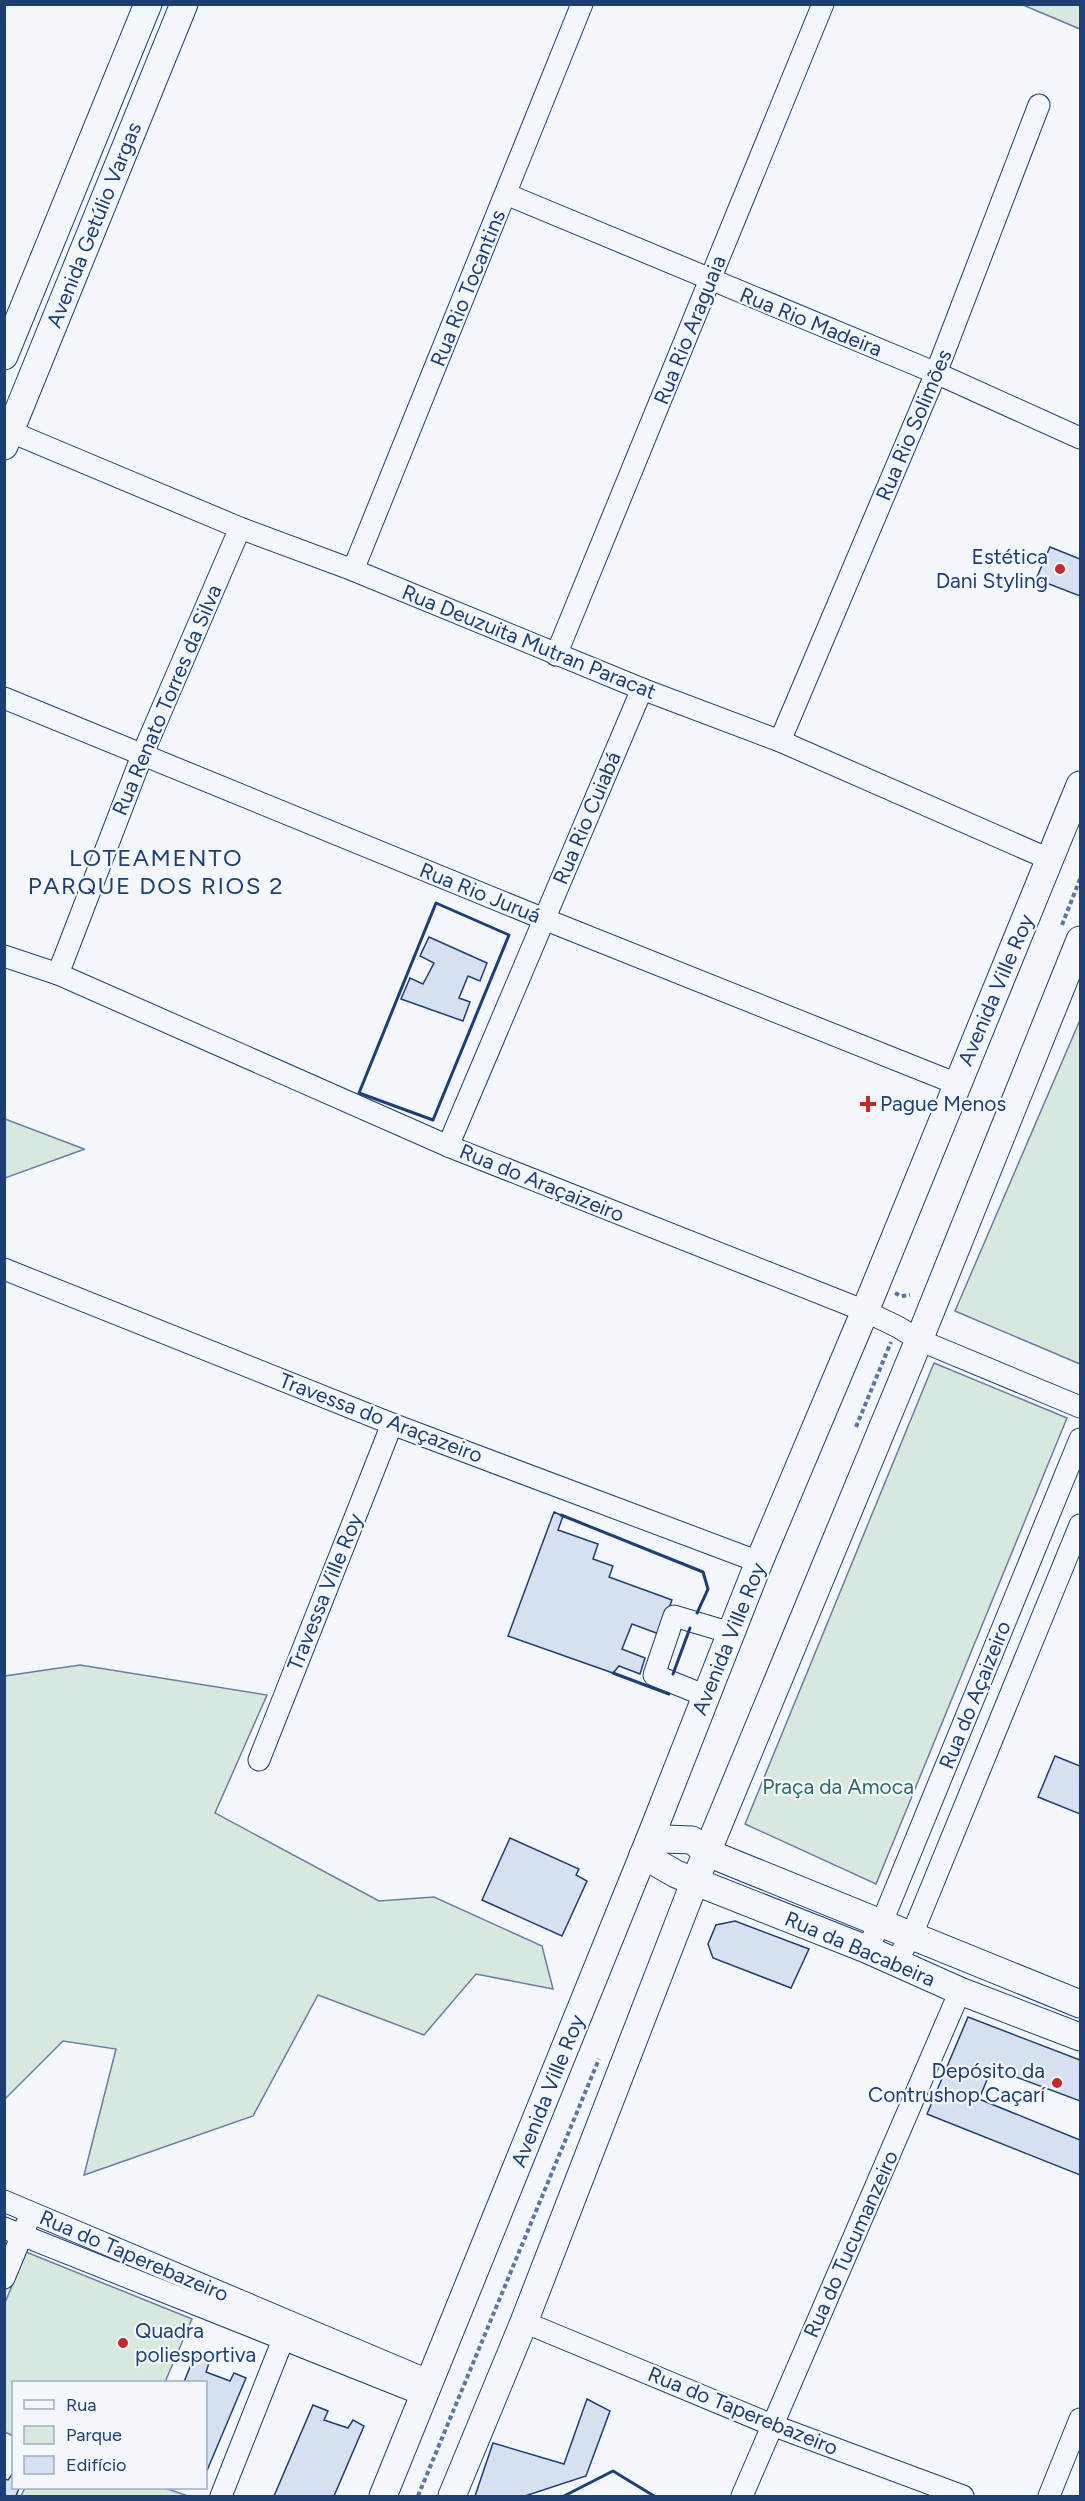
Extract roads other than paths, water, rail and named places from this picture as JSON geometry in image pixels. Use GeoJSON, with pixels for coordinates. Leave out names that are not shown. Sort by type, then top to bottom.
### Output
{"type":"FeatureCollection","features":[{"type":"Feature","properties":{"kind":"main road","name":"Avenida Getúlio Vargas"},"geometry":{"type":"LineString","coordinates":[[4,356],[148,4]]}},
{"type":"Feature","properties":{"kind":"main road","name":"Avenida Getúlio Vargas"},"geometry":{"type":"LineString","coordinates":[[7,436],[184,4]]}},
{"type":"Feature","properties":{"kind":"main road"},"geometry":{"type":"LineString","coordinates":[[116,83],[147,95]]}},
{"type":"Feature","properties":{"kind":"main road","name":"Avenida Ville Roy"},"geometry":{"type":"LineString","coordinates":[[383,2496],[646,1848],[759,1562],[865,1311],[1080,785]]}},
{"type":"Feature","properties":{"kind":"main road"},"geometry":{"type":"LineString","coordinates":[[452,2496],[524,2322],[695,1881],[919,1340],[1080,940]]}},
{"type":"Feature","properties":{"kind":"main road","name":"Rua da Bacabeira"},"geometry":{"type":"LineString","coordinates":[[1080,2004],[708,1853],[692,1840],[665,1839],[646,1848],[667,1869],[866,1949],[960,1991],[1080,2037]]}},
{"type":"Feature","properties":{"kind":"street","name":"Rua Rio Tocantins"},"geometry":{"type":"LineString","coordinates":[[353,570],[582,4]]}},
{"type":"Feature","properties":{"kind":"street","name":"Rua Rio Araguaia"},"geometry":{"type":"LineString","coordinates":[[556,655],[823,4]]}},
{"type":"Feature","properties":{"kind":"street","name":"Rua Rio Solimões"},"geometry":{"type":"LineString","coordinates":[[780,741],[936,374],[1039,105]]}},
{"type":"Feature","properties":{"kind":"street","name":"Rua Rio Madeira"},"geometry":{"type":"LineString","coordinates":[[506,194],[936,374],[1080,438]]}},
{"type":"Feature","properties":{"kind":"street","name":"Rua Deuzuita Mutran Paracat"},"geometry":{"type":"LineString","coordinates":[[7,436],[353,570],[642,690],[780,741],[1051,860]]}},
{"type":"Feature","properties":{"kind":"street","name":"Rua Renato Torres da Silva"},"geometry":{"type":"LineString","coordinates":[[58,975],[143,753],[240,528]]}},
{"type":"Feature","properties":{"kind":"street","name":"Rua Rio Cuiabá"},"geometry":{"type":"LineString","coordinates":[[448,1146],[642,690]]}},
{"type":"Feature","properties":{"kind":"street","name":"Rua Rio Juruá"},"geometry":{"type":"LineString","coordinates":[[4,698],[544,919],[957,1084]]}},
{"type":"Feature","properties":{"kind":"street","name":"Rua do Araçaizeiro"},"geometry":{"type":"LineString","coordinates":[[4,956],[58,975],[448,1146],[865,1311],[919,1340],[1080,1407]]}},
{"type":"Feature","properties":{"kind":"street","name":"Travessa do Araçazeiro"},"geometry":{"type":"LineString","coordinates":[[4,1269],[392,1424],[759,1562]]}},
{"type":"Feature","properties":{"kind":"street","name":"Travessa Ville Roy"},"geometry":{"type":"LineString","coordinates":[[259,1760],[392,1424]]}},
{"type":"Feature","properties":{"kind":"street","name":"Rua do Açaizeiro"},"geometry":{"type":"LineString","coordinates":[[866,1949],[882,1922],[1080,1439]]}},
{"type":"Feature","properties":{"kind":"street","name":"Rua do Açaizeiro"},"geometry":{"type":"LineString","coordinates":[[895,1962],[911,1937],[1080,1526]]}},
{"type":"Feature","properties":{"kind":"street"},"geometry":{"type":"LineString","coordinates":[[706,1696],[654,1675],[674,1616],[731,1633]]}},
{"type":"Feature","properties":{"kind":"street","name":"Rua do Tucumanzeiro"},"geometry":{"type":"LineString","coordinates":[[742,2496],[960,1991]]}},
{"type":"Feature","properties":{"kind":"street","name":"Rua do Taperebazeiro"},"geometry":{"type":"LineString","coordinates":[[4,2201],[287,2331]]}},
{"type":"Feature","properties":{"kind":"street"},"geometry":{"type":"LineString","coordinates":[[4,2278],[13,2231],[32,2212]]}},
{"type":"Feature","properties":{"kind":"street","name":"Rua do Taperebazeiro"},"geometry":{"type":"LineString","coordinates":[[13,2231],[287,2331],[428,2388]]}},
{"type":"Feature","properties":{"kind":"street","name":"Rua do Taperebazeiro"},"geometry":{"type":"LineString","coordinates":[[524,2322],[772,2425],[963,2496]]}},
{"type":"Feature","properties":{"kind":"street"},"geometry":{"type":"LineString","coordinates":[[221,2496],[287,2331]]}},
{"type":"Feature","properties":{"kind":"street"},"geometry":{"type":"LineString","coordinates":[[1049,2496],[1080,2419]]}},
{"type":"Feature","properties":{"kind":"place","name":"Estética Dani Styling"},"geometry":{"type":"Point","coordinates":[1060,569]}},
{"type":"Feature","properties":{"kind":"place","name":"Pague Menos"},"geometry":{"type":"Point","coordinates":[868,1104]}},
{"type":"Feature","properties":{"kind":"place","name":"Depósito da Contrushop Caçarí"},"geometry":{"type":"Point","coordinates":[1057,2083]}},
{"type":"Feature","properties":{"kind":"place","name":"Quadra poliesportiva"},"geometry":{"type":"Point","coordinates":[123,2343]}},
{"type":"Feature","properties":{"kind":"district","name":"LOTEAMENTO PARQUE DOS RIOS 2"},"geometry":{"type":"Point","coordinates":[156,872]}},
{"type":"Feature","properties":{"kind":"park label","name":"Praça da Amoca"},"geometry":{"type":"Point","coordinates":[838,1787]}}]}
